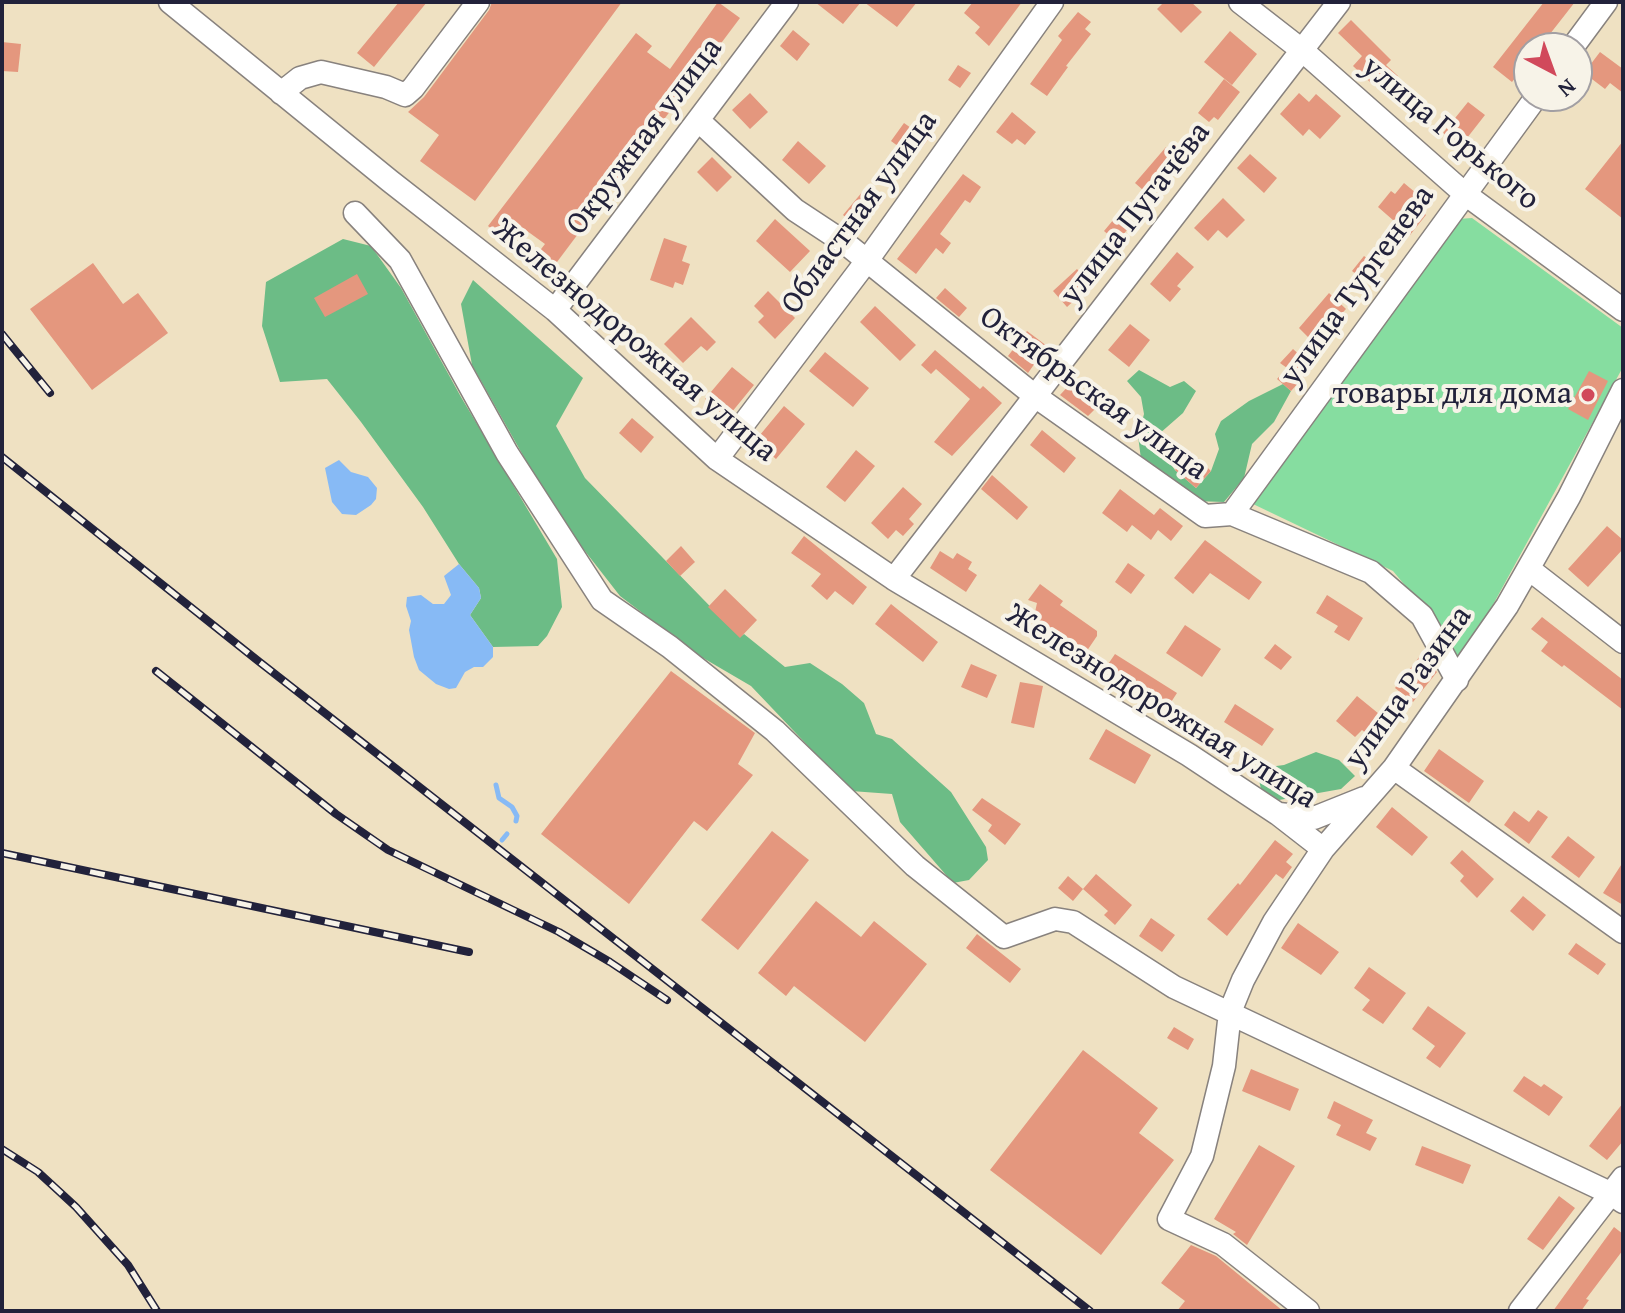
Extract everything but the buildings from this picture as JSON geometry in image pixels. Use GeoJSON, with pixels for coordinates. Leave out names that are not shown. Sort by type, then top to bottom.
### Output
{"type":"FeatureCollection","features":[{"type":"Feature","properties":{"kind":"street","name":"Железнодорожная улица"},"geometry":{"type":"LineString","coordinates":[[170,2],[555,310],[717,459],[894,579],[1189,755],[1278,814],[1323,849]]}},
{"type":"Feature","properties":{"kind":"street"},"geometry":{"type":"LineString","coordinates":[[281,93],[300,78],[321,72],[386,87],[405,95],[478,2]]}},
{"type":"Feature","properties":{"kind":"street","name":"Окружная улица"},"geometry":{"type":"LineString","coordinates":[[555,310],[787,2]]}},
{"type":"Feature","properties":{"kind":"street","name":"Областная улица"},"geometry":{"type":"LineString","coordinates":[[717,459],[866,262],[1052,2]]}},
{"type":"Feature","properties":{"kind":"street","name":"улица Горького"},"geometry":{"type":"LineString","coordinates":[[1240,2],[1303,51],[1465,194],[1623,310]]}},
{"type":"Feature","properties":{"kind":"street","name":"улица Пугачёва"},"geometry":{"type":"LineString","coordinates":[[894,579],[1339,2]]}},
{"type":"Feature","properties":{"kind":"street"},"geometry":{"type":"LineString","coordinates":[[1584,32],[1606,2]]}},
{"type":"Feature","properties":{"kind":"street","name":"улица Тургенева"},"geometry":{"type":"LineString","coordinates":[[1232,514],[1525,112]]}},
{"type":"Feature","properties":{"kind":"street","name":"Октябрьская улица"},"geometry":{"type":"LineString","coordinates":[[699,121],[795,210],[845,243],[1035,396],[1205,516],[1232,514],[1371,572],[1422,616],[1457,680]]}},
{"type":"Feature","properties":{"kind":"street"},"geometry":{"type":"LineString","coordinates":[[355,213],[400,260],[507,453],[602,600],[670,647],[775,731],[915,866],[1004,937],[1055,919],[1073,922],[1174,987],[1619,1191],[1520,1311]]}},
{"type":"Feature","properties":{"kind":"street","name":"улица Разина"},"geometry":{"type":"LineString","coordinates":[[1308,1311],[1223,1244],[1169,1219],[1202,1156],[1224,1066],[1230,1012],[1274,922],[1323,849],[1394,768],[1457,680],[1529,569],[1623,390]]}},
{"type":"Feature","properties":{"kind":"street"},"geometry":{"type":"LineString","coordinates":[[1529,569],[1623,642]]}},
{"type":"Feature","properties":{"kind":"street"},"geometry":{"type":"LineString","coordinates":[[1394,768],[1623,932]]}},
{"type":"Feature","properties":{"kind":"street"},"geometry":{"type":"LineString","coordinates":[[1278,814],[1314,818],[1370,795]]}},
{"type":"Feature","properties":{"kind":"green space"},"geometry":{"type":"Polygon","coordinates":[[[1472,218],[1623,328],[1623,367],[1460,665],[1428,613],[1393,571],[1253,504],[1458,219],[1472,218]]]}},
{"type":"Feature","properties":{"kind":"green space"},"geometry":{"type":"Polygon","coordinates":[[[343,239],[371,246],[401,288],[557,559],[562,607],[547,636],[538,646],[493,647],[470,615],[481,598],[479,588],[327,379],[280,382],[262,326],[266,282],[343,239]]]}},
{"type":"Feature","properties":{"kind":"green space"},"geometry":{"type":"Polygon","coordinates":[[[473,280],[583,378],[556,426],[585,478],[740,637],[744,634],[785,667],[810,663],[842,684],[864,703],[876,734],[892,739],[951,792],[986,847],[988,860],[969,880],[953,883],[900,822],[892,794],[851,791],[751,686],[698,655],[620,596],[556,514],[472,365],[461,304],[473,280]]]}},
{"type":"Feature","properties":{"kind":"green space"},"geometry":{"type":"Polygon","coordinates":[[[1139,370],[1170,387],[1184,381],[1196,391],[1183,413],[1159,434],[1160,449],[1175,470],[1196,488],[1211,471],[1219,449],[1215,434],[1221,421],[1249,401],[1283,384],[1291,391],[1274,422],[1252,444],[1244,478],[1224,502],[1194,501],[1141,459],[1138,436],[1144,414],[1141,397],[1127,381],[1139,370]]]}},
{"type":"Feature","properties":{"kind":"green space"},"geometry":{"type":"Polygon","coordinates":[[[1316,752],[1339,760],[1355,776],[1341,789],[1279,800],[1261,789],[1258,776],[1261,768],[1284,765],[1316,752]]]}},
{"type":"Feature","properties":{"kind":"water"},"geometry":{"type":"Polygon","coordinates":[[[339,460],[351,472],[368,477],[377,488],[376,499],[356,515],[342,514],[332,502],[325,468],[339,460]]]}},
{"type":"Feature","properties":{"kind":"water"},"geometry":{"type":"Polygon","coordinates":[[[459,564],[479,588],[481,598],[470,615],[493,647],[493,657],[483,667],[474,667],[465,672],[456,688],[449,689],[436,684],[419,670],[406,606],[407,597],[421,595],[433,604],[444,604],[451,595],[444,576],[459,564]]]}},
{"type":"Feature","properties":{"kind":"waterway"},"geometry":{"type":"LineString","coordinates":[[496,785],[499,798],[512,807],[516,821]]}},
{"type":"Feature","properties":{"kind":"waterway"},"geometry":{"type":"LineString","coordinates":[[502,840],[507,834]]}},
{"type":"Feature","properties":{"kind":"railway"},"geometry":{"type":"LineString","coordinates":[[2,334],[50,393]]}},
{"type":"Feature","properties":{"kind":"railway"},"geometry":{"type":"LineString","coordinates":[[2,457],[1090,1311]]}},
{"type":"Feature","properties":{"kind":"railway"},"geometry":{"type":"LineString","coordinates":[[156,671],[336,814],[388,850],[559,932],[667,1000]]}},
{"type":"Feature","properties":{"kind":"railway"},"geometry":{"type":"LineString","coordinates":[[2,853],[469,952]]}},
{"type":"Feature","properties":{"kind":"railway"},"geometry":{"type":"LineString","coordinates":[[2,1149],[38,1172],[76,1207],[128,1265],[157,1311]]}},
{"type":"Feature","properties":{"kind":"place","name":"товары для дома"},"geometry":{"type":"Point","coordinates":[1588,395]}}]}
